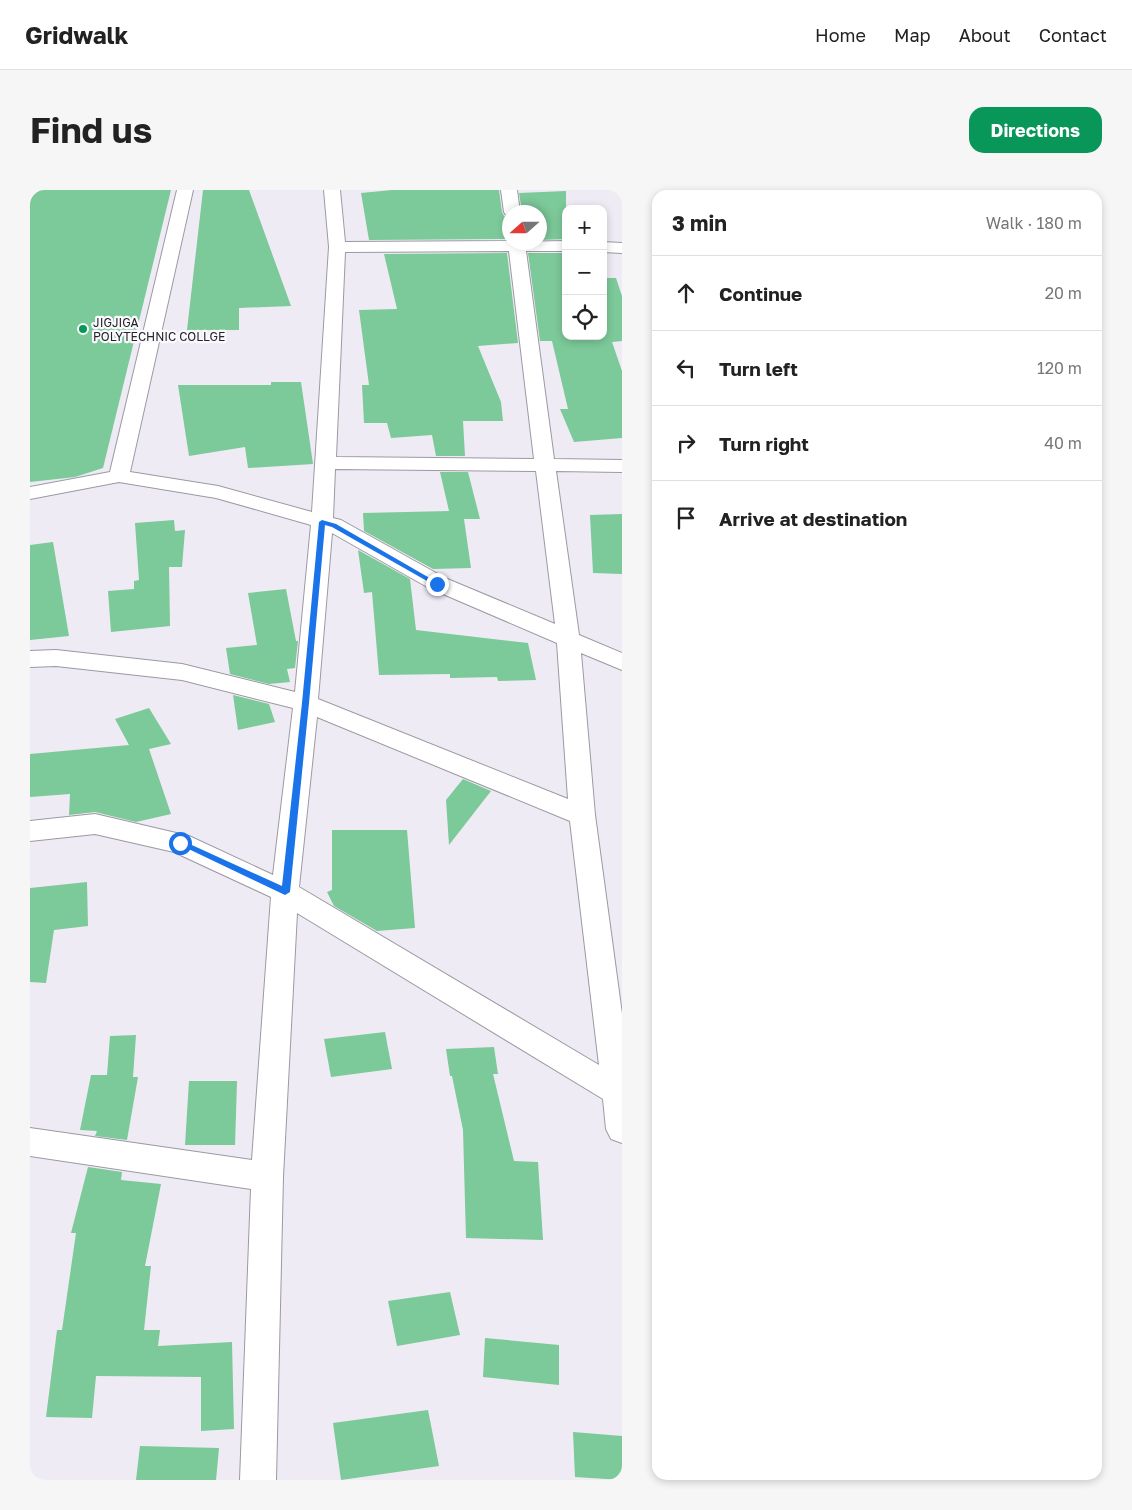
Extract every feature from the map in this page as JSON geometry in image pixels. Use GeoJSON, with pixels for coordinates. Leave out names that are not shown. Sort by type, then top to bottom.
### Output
{"type":"FeatureCollection","features":[{"type":"Feature","properties":{"kind":"street"},"geometry":{"type":"LineString","coordinates":[[119,476],[185,190]]}},
{"type":"Feature","properties":{"kind":"street"},"geometry":{"type":"LineString","coordinates":[[258,1480],[267,1177],[285,892],[306,703],[322,522],[337,246],[332,190]]}},
{"type":"Feature","properties":{"kind":"street"},"geometry":{"type":"LineString","coordinates":[[509,190],[511,205]]}},
{"type":"Feature","properties":{"kind":"street"},"geometry":{"type":"LineString","coordinates":[[337,246],[502,244]]}},
{"type":"Feature","properties":{"kind":"street"},"geometry":{"type":"LineString","coordinates":[[547,245],[562,246]]}},
{"type":"Feature","properties":{"kind":"street"},"geometry":{"type":"LineString","coordinates":[[607,247],[622,248]]}},
{"type":"Feature","properties":{"kind":"street"},"geometry":{"type":"LineString","coordinates":[[517,250],[568,639],[582,815],[622,1129]]}},
{"type":"Feature","properties":{"kind":"street"},"geometry":{"type":"LineString","coordinates":[[325,463],[622,466]]}},
{"type":"Feature","properties":{"kind":"street"},"geometry":{"type":"LineString","coordinates":[[30,492],[119,476],[218,492],[334,525],[437,584],[622,662]]}},
{"type":"Feature","properties":{"kind":"street"},"geometry":{"type":"LineString","coordinates":[[30,659],[56,658],[182,672],[306,703],[582,815]]}},
{"type":"Feature","properties":{"kind":"street"},"geometry":{"type":"LineString","coordinates":[[30,831],[95,824],[180,843],[285,892],[617,1092]]}},
{"type":"Feature","properties":{"kind":"street"},"geometry":{"type":"LineString","coordinates":[[30,1142],[267,1177]]}},
{"type":"Feature","properties":{"kind":"building","name":"JIGJIGA POLYTECHNIC COLLGE"},"geometry":{"type":"Polygon","coordinates":[[[30,190],[171,190],[103,468],[75,477],[30,482],[30,190]]]}},
{"type":"Feature","properties":{"kind":"building"},"geometry":{"type":"Polygon","coordinates":[[[203,190],[249,190],[291,306],[239,308],[239,330],[187,330],[203,190]]]}},
{"type":"Feature","properties":{"kind":"building"},"geometry":{"type":"Polygon","coordinates":[[[392,190],[499,190],[502,212],[502,239],[369,240],[361,193],[392,190]]]}},
{"type":"Feature","properties":{"kind":"building"},"geometry":{"type":"Polygon","coordinates":[[[566,191],[566,205],[562,205],[562,239],[547,240],[547,205],[521,205],[519,193],[566,191]]]}},
{"type":"Feature","properties":{"kind":"building"},"geometry":{"type":"Polygon","coordinates":[[[507,253],[518,343],[478,346],[501,402],[503,421],[463,421],[465,456],[436,456],[432,435],[391,438],[387,423],[364,423],[362,385],[369,385],[359,310],[397,309],[384,254],[507,253]]]}},
{"type":"Feature","properties":{"kind":"building"},"geometry":{"type":"Polygon","coordinates":[[[528,253],[562,253],[562,340],[607,340],[607,278],[616,278],[622,296],[622,341],[612,342],[622,371],[622,438],[574,442],[560,409],[568,409],[552,341],[540,341],[528,253]]]}},
{"type":"Feature","properties":{"kind":"building"},"geometry":{"type":"Polygon","coordinates":[[[271,382],[301,382],[313,464],[248,468],[245,447],[189,456],[178,385],[271,385],[271,382]]]}},
{"type":"Feature","properties":{"kind":"building"},"geometry":{"type":"Polygon","coordinates":[[[440,472],[468,472],[480,519],[464,519],[471,568],[433,569],[364,531],[363,513],[449,511],[440,472]]]}},
{"type":"Feature","properties":{"kind":"building"},"geometry":{"type":"Polygon","coordinates":[[[622,514],[622,574],[593,573],[590,515],[622,514]]]}},
{"type":"Feature","properties":{"kind":"building"},"geometry":{"type":"Polygon","coordinates":[[[174,520],[175,531],[185,530],[182,567],[169,567],[170,626],[111,632],[108,591],[134,589],[134,581],[139,580],[135,523],[174,520]]]}},
{"type":"Feature","properties":{"kind":"building"},"geometry":{"type":"Polygon","coordinates":[[[53,542],[69,636],[30,640],[30,545],[53,542]]]}},
{"type":"Feature","properties":{"kind":"building"},"geometry":{"type":"Polygon","coordinates":[[[358,550],[410,579],[416,630],[528,643],[536,680],[498,681],[497,677],[450,678],[450,674],[379,675],[372,592],[364,593],[358,550]]]}},
{"type":"Feature","properties":{"kind":"building"},"geometry":{"type":"Polygon","coordinates":[[[286,589],[296,641],[298,641],[295,668],[287,669],[290,682],[269,684],[230,674],[226,648],[257,645],[248,593],[286,589]]]}},
{"type":"Feature","properties":{"kind":"building"},"geometry":{"type":"Polygon","coordinates":[[[233,695],[269,704],[275,722],[238,730],[233,695]]]}},
{"type":"Feature","properties":{"kind":"building"},"geometry":{"type":"Polygon","coordinates":[[[149,708],[171,744],[149,749],[171,814],[136,822],[95,812],[69,815],[70,794],[30,797],[30,754],[129,745],[115,719],[149,708]]]}},
{"type":"Feature","properties":{"kind":"building"},"geometry":{"type":"Polygon","coordinates":[[[463,779],[491,791],[449,845],[446,800],[463,779]]]}},
{"type":"Feature","properties":{"kind":"building"},"geometry":{"type":"Polygon","coordinates":[[[332,830],[407,830],[415,928],[377,931],[334,906],[327,892],[332,890],[332,830]]]}},
{"type":"Feature","properties":{"kind":"building"},"geometry":{"type":"Polygon","coordinates":[[[87,882],[88,926],[54,930],[46,983],[30,982],[30,888],[87,882]]]}},
{"type":"Feature","properties":{"kind":"building"},"geometry":{"type":"Polygon","coordinates":[[[385,1032],[392,1069],[331,1077],[324,1039],[385,1032]]]}},
{"type":"Feature","properties":{"kind":"building"},"geometry":{"type":"Polygon","coordinates":[[[136,1035],[133,1077],[138,1077],[127,1140],[95,1136],[97,1131],[80,1130],[91,1075],[107,1075],[110,1036],[136,1035]]]}},
{"type":"Feature","properties":{"kind":"building"},"geometry":{"type":"Polygon","coordinates":[[[494,1047],[498,1074],[493,1074],[514,1161],[538,1162],[543,1240],[466,1238],[463,1130],[452,1076],[450,1076],[446,1049],[494,1047]]]}},
{"type":"Feature","properties":{"kind":"building"},"geometry":{"type":"Polygon","coordinates":[[[189,1081],[237,1081],[235,1145],[185,1145],[189,1081]]]}},
{"type":"Feature","properties":{"kind":"building"},"geometry":{"type":"Polygon","coordinates":[[[88,1167],[122,1172],[121,1180],[161,1184],[145,1266],[151,1266],[144,1330],[160,1330],[158,1346],[232,1342],[234,1429],[201,1431],[201,1377],[96,1376],[92,1418],[46,1417],[57,1330],[62,1330],[76,1233],[71,1233],[88,1167]]]}},
{"type":"Feature","properties":{"kind":"building"},"geometry":{"type":"Polygon","coordinates":[[[450,1292],[460,1335],[397,1346],[388,1301],[450,1292]]]}},
{"type":"Feature","properties":{"kind":"building"},"geometry":{"type":"Polygon","coordinates":[[[485,1338],[559,1345],[559,1385],[483,1377],[485,1338]]]}},
{"type":"Feature","properties":{"kind":"building"},"geometry":{"type":"Polygon","coordinates":[[[428,1410],[439,1466],[341,1480],[333,1423],[428,1410]]]}},
{"type":"Feature","properties":{"kind":"building"},"geometry":{"type":"Polygon","coordinates":[[[573,1432],[622,1436],[622,1480],[575,1477],[573,1432]]]}},
{"type":"Feature","properties":{"kind":"building"},"geometry":{"type":"Polygon","coordinates":[[[140,1446],[219,1448],[216,1480],[136,1480],[140,1446]]]}},
{"type":"Feature","properties":{"kind":"place","name":"JIGJIGA POLYTECHNIC COLLGE"},"geometry":{"type":"Point","coordinates":[83,329]}},
{"type":"Feature","properties":{"kind":"route"},"geometry":{"type":"LineString","coordinates":[[180,843],[285,892],[306,703],[322,522],[334,525],[437,584]]}}]}
